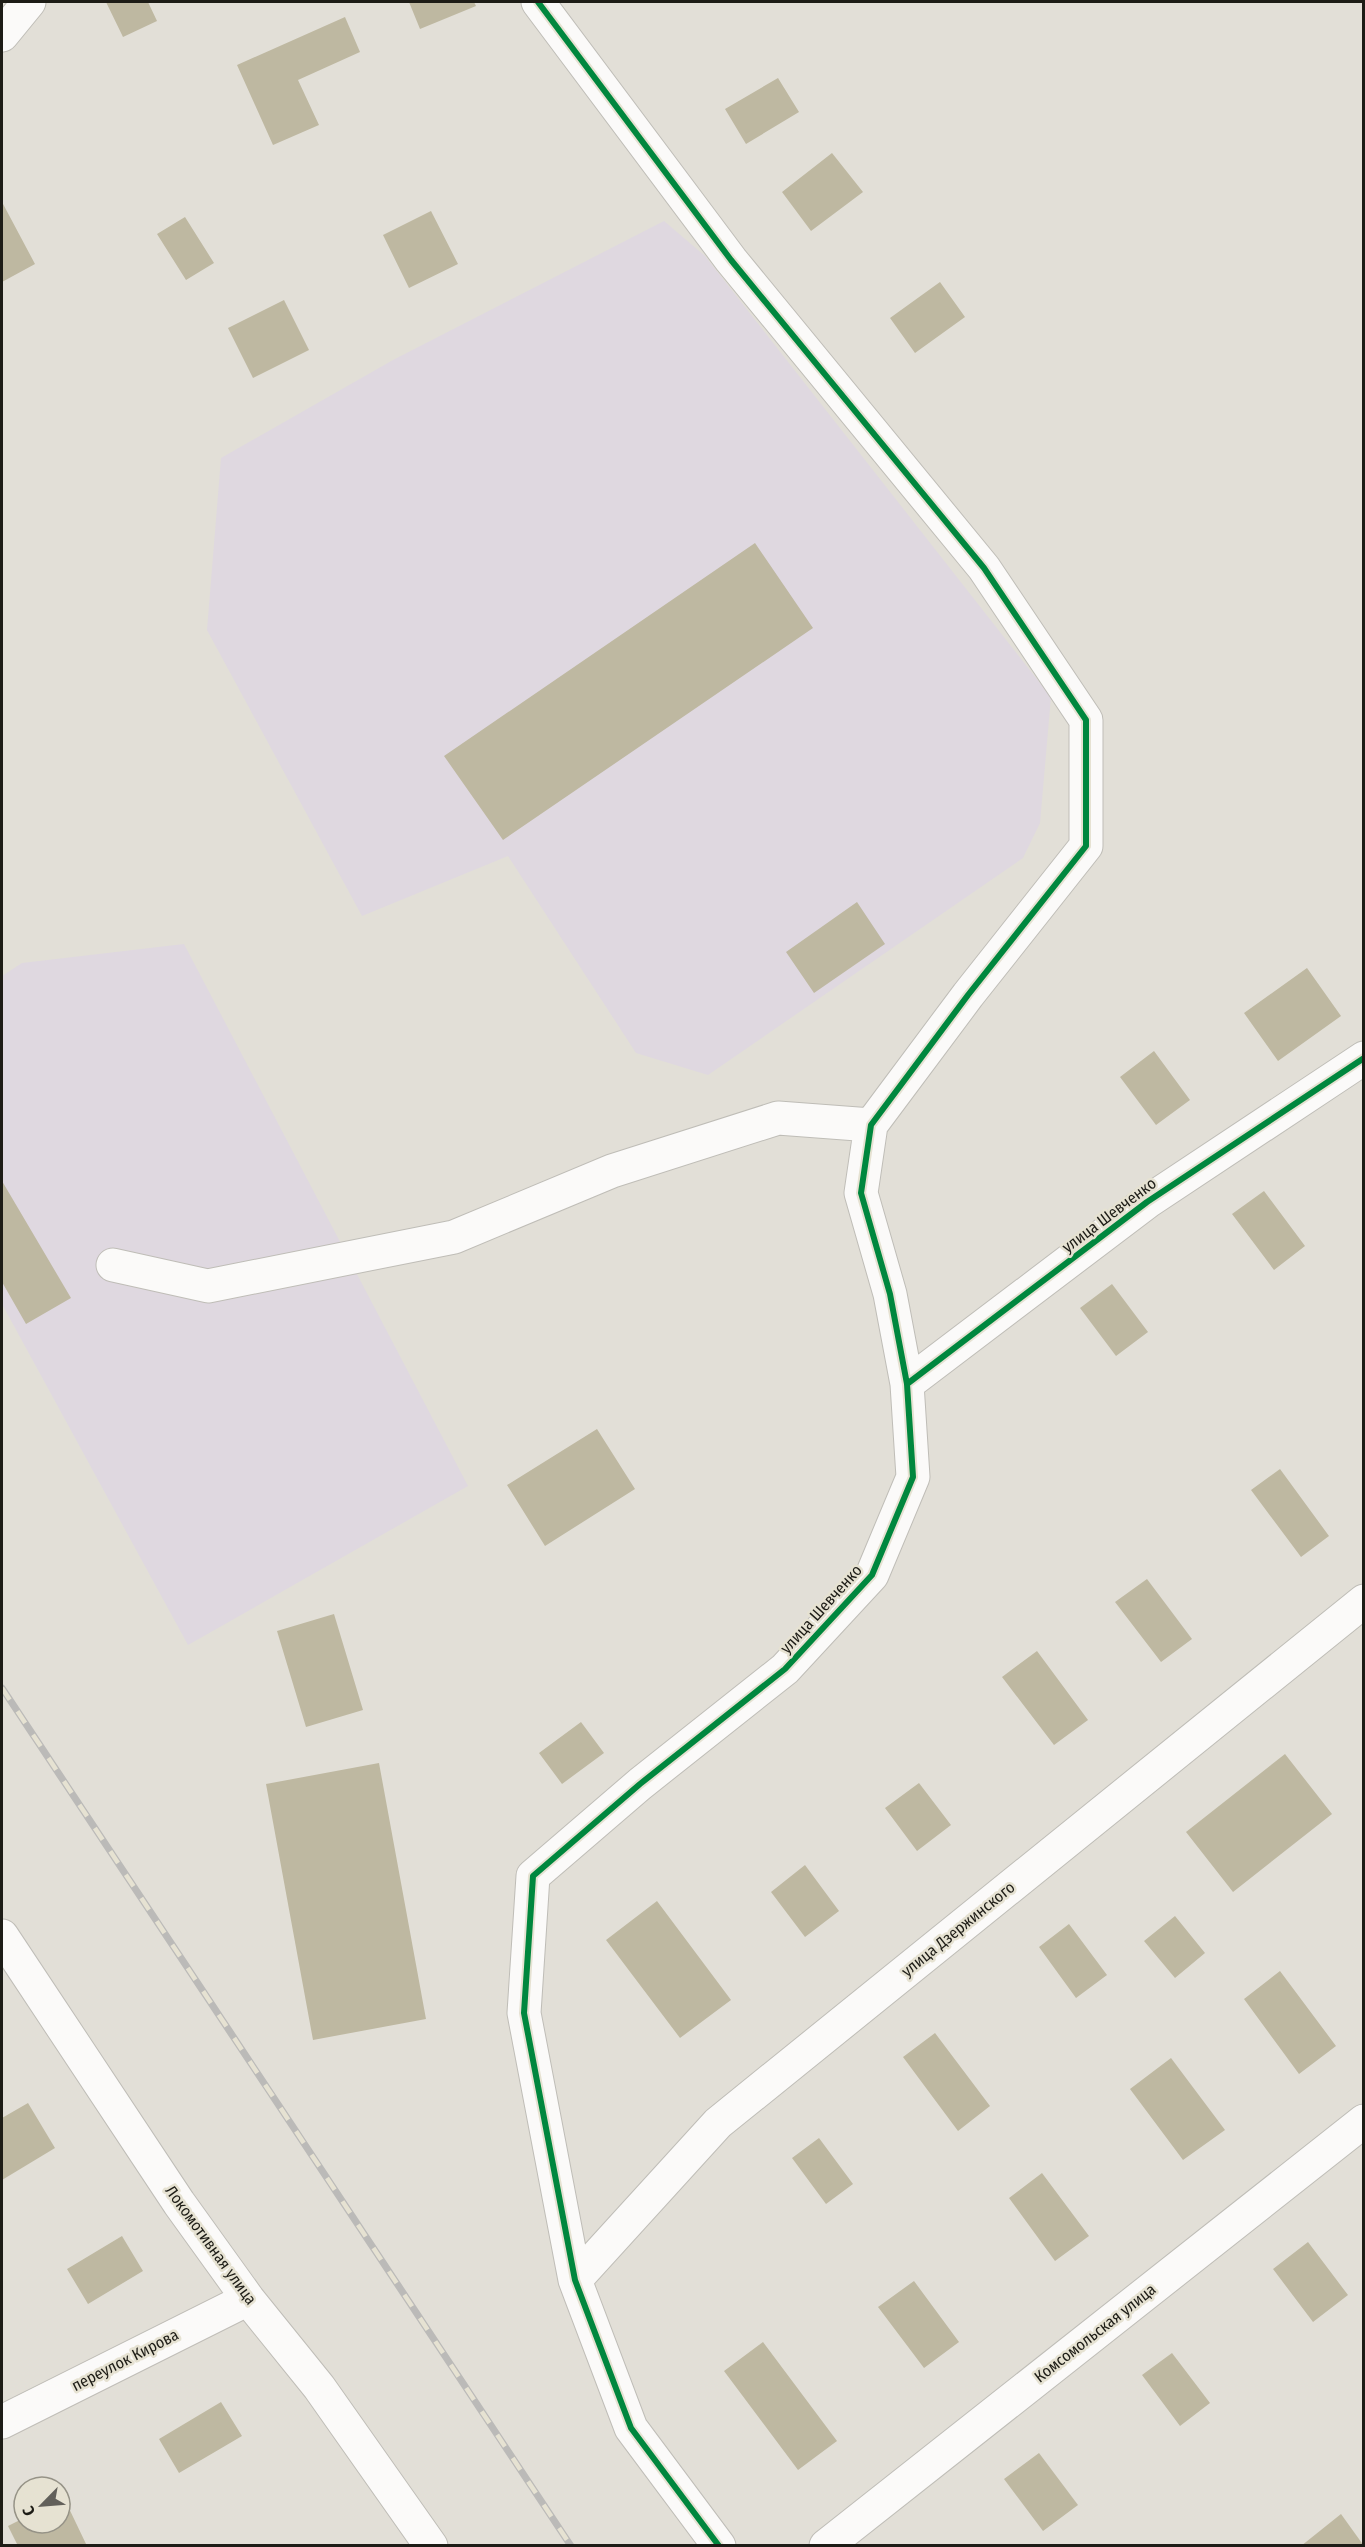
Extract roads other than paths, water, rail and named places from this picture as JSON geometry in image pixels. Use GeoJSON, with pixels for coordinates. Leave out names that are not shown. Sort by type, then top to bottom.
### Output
{"type":"FeatureCollection","features":[{"type":"Feature","properties":{"kind":"street"},"geometry":{"type":"LineString","coordinates":[[2,35],[29,2]]}},
{"type":"Feature","properties":{"kind":"street"},"geometry":{"type":"LineString","coordinates":[[538,2],[731,260],[984,568],[1086,720],[1086,846],[968,996],[871,1125],[861,1193],[890,1294],[908,1384]]}},
{"type":"Feature","properties":{"kind":"street","name":"улица Шевченко"},"geometry":{"type":"LineString","coordinates":[[718,2546],[631,2428],[575,2280],[524,2013],[533,1875],[640,1784],[785,1669],[872,1575],[913,1477],[908,1384],[1147,1202],[1364,1058]]}},
{"type":"Feature","properties":{"kind":"street"},"geometry":{"type":"LineString","coordinates":[[114,1265],[208,1286],[454,1237],[612,1171],[778,1118],[871,1125]]}},
{"type":"Feature","properties":{"kind":"street","name":"улица Дзержинского"},"geometry":{"type":"LineString","coordinates":[[575,2280],[718,2123],[1364,1601]]}},
{"type":"Feature","properties":{"kind":"street","name":"Локомотивная улица"},"geometry":{"type":"LineString","coordinates":[[2,1936],[179,2203],[248,2299],[319,2387],[431,2546]]}},
{"type":"Feature","properties":{"kind":"street","name":"Комсомольская улица"},"geometry":{"type":"LineString","coordinates":[[826,2546],[1364,2121]]}},
{"type":"Feature","properties":{"kind":"street","name":"переулок Кирова"},"geometry":{"type":"LineString","coordinates":[[2,2422],[248,2299]]}},
{"type":"Feature","properties":{"kind":"railway"},"geometry":{"type":"LineString","coordinates":[[2,1688],[571,2546]]}}]}
